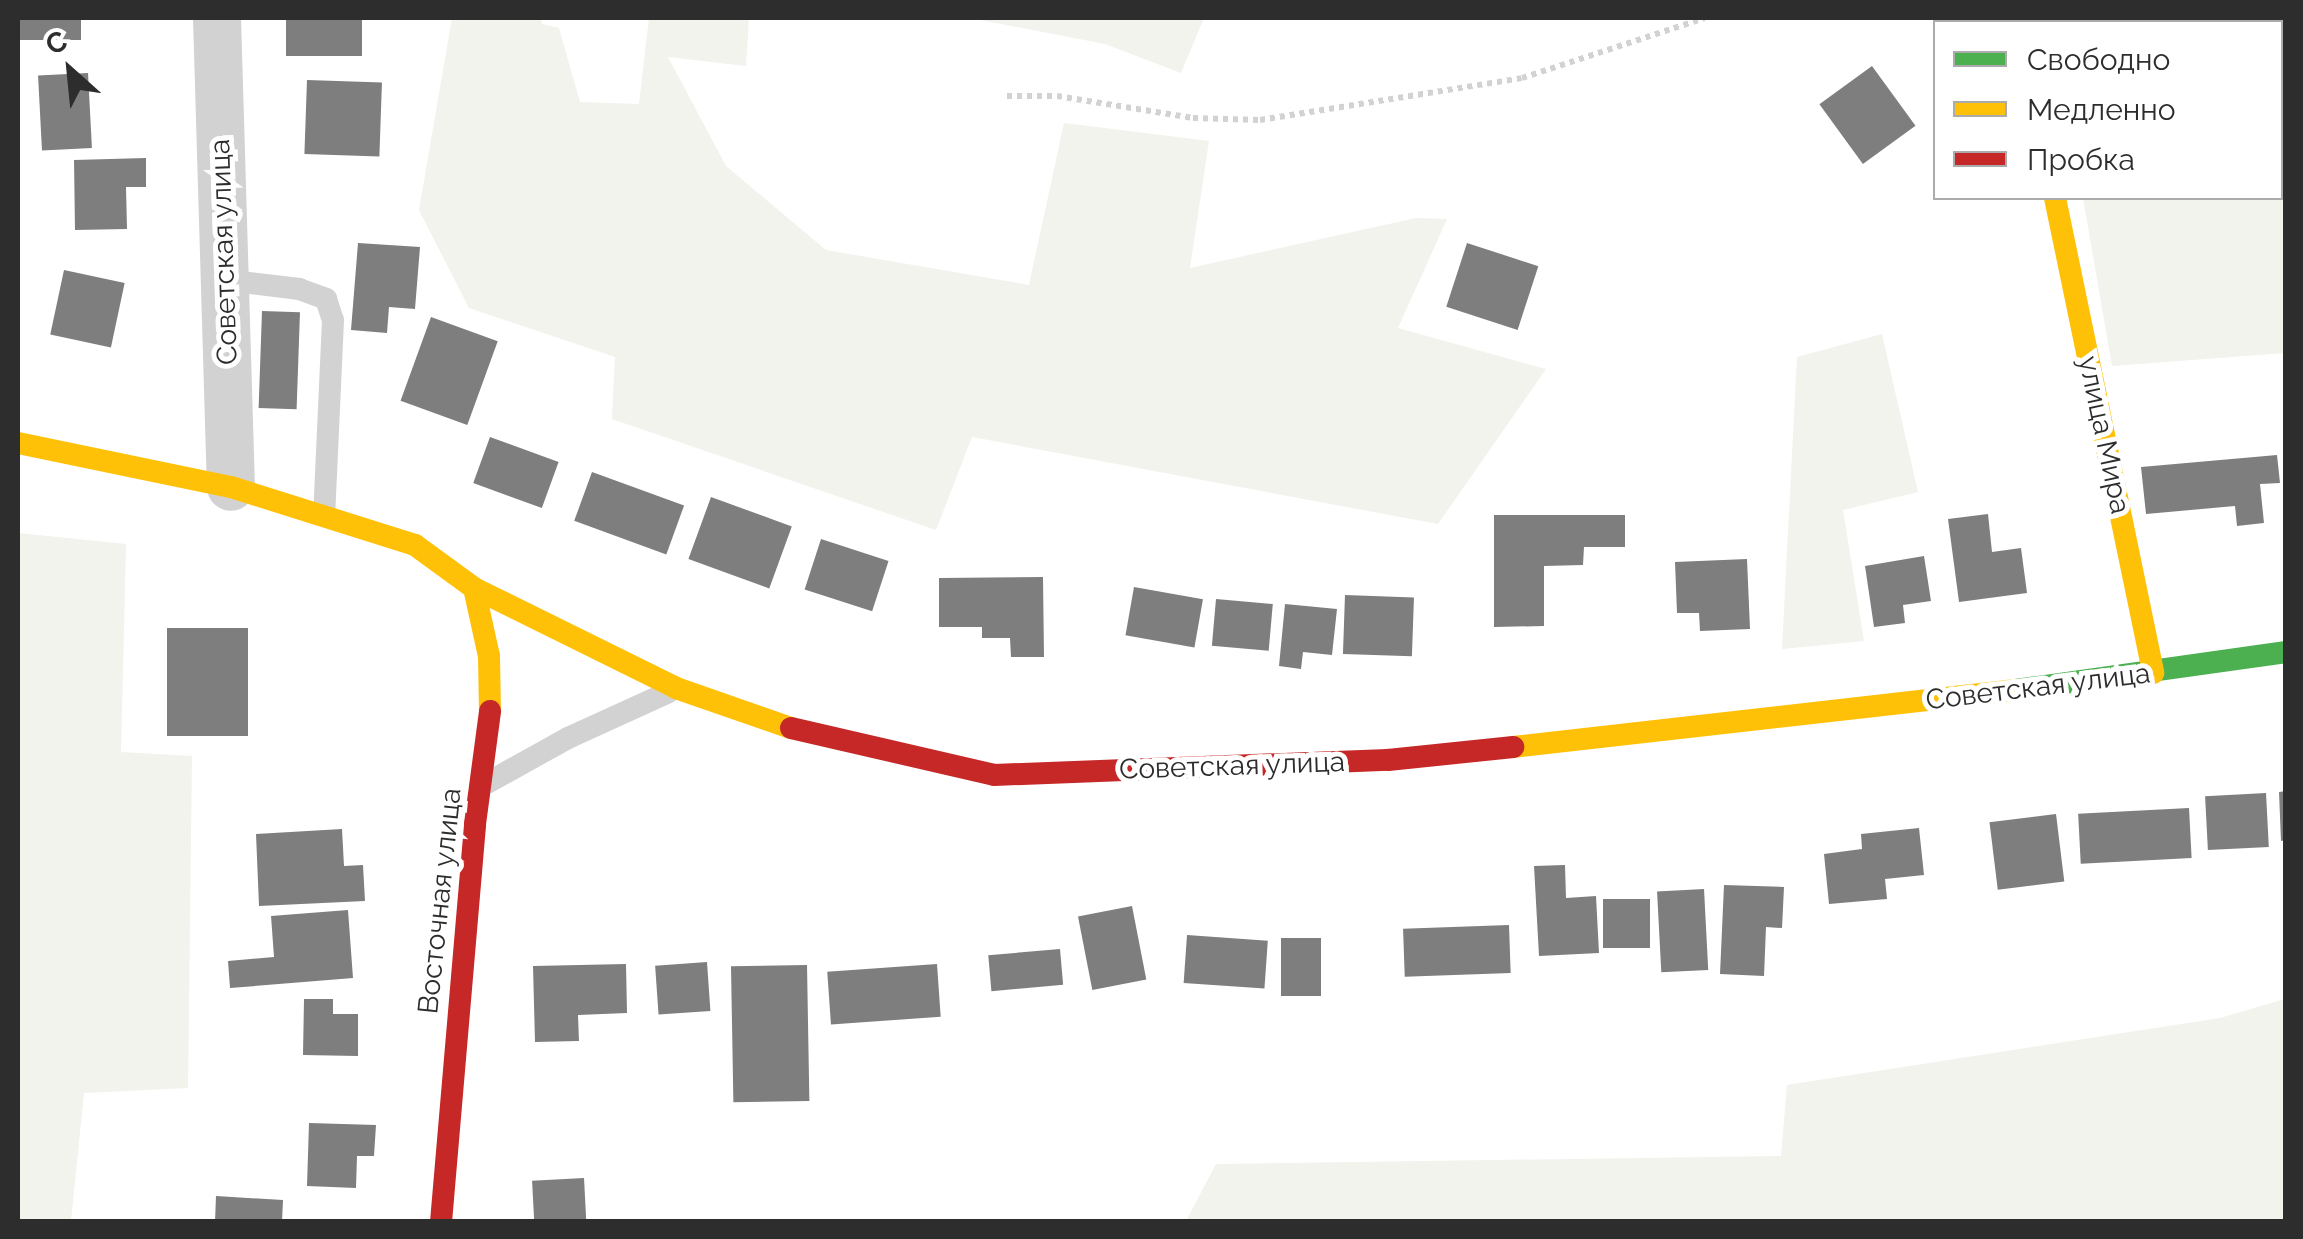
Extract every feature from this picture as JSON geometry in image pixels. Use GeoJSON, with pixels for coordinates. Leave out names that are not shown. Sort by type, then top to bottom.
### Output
{"type":"FeatureCollection","features":[{"type":"Feature","properties":{"kind":"street","name":"Советская улица"},"geometry":{"type":"LineString","coordinates":[[217,18],[231,487]]}},
{"type":"Feature","properties":{"kind":"street","name":"улица Мира"},"geometry":{"type":"LineString","coordinates":[[2055,200],[2154,673]]}},
{"type":"Feature","properties":{"kind":"street","name":"Советская улица"},"geometry":{"type":"LineString","coordinates":[[18,443],[231,487],[415,545],[474,588],[676,688],[822,738],[994,775],[1388,760],[2154,673],[2286,652]]}},
{"type":"Feature","properties":{"kind":"street","name":"Восточная улица"},"geometry":{"type":"LineString","coordinates":[[441,1222],[490,733],[489,656],[474,588]]}},
{"type":"Feature","properties":{"kind":"lane"},"geometry":{"type":"LineString","coordinates":[[225,280],[299,289],[326,299],[333,320],[324,516]]}},
{"type":"Feature","properties":{"kind":"lane"},"geometry":{"type":"LineString","coordinates":[[482,786],[568,738],[676,688]]}},
{"type":"Feature","properties":{"kind":"path"},"geometry":{"type":"LineString","coordinates":[[1007,96],[1057,96],[1193,118],[1260,120],[1522,78],[1704,18]]}},
{"type":"Feature","properties":{"kind":"shaded area"},"geometry":{"type":"Polygon","coordinates":[[[452,18],[541,18],[542,24],[559,28],[580,102],[639,104],[649,18],[749,18],[746,66],[668,57],[726,166],[826,250],[1029,285],[1064,123],[1209,141],[1190,268],[1416,218],[1447,219],[1398,328],[1546,369],[1438,524],[972,437],[936,530],[612,419],[615,357],[469,308],[419,210],[452,18]]]}},
{"type":"Feature","properties":{"kind":"shaded area"},"geometry":{"type":"Polygon","coordinates":[[[970,18],[1204,18],[1181,73],[1105,44],[970,18]]]}},
{"type":"Feature","properties":{"kind":"shaded area"},"geometry":{"type":"Polygon","coordinates":[[[2283,126],[2285,353],[2112,366],[2083,200],[2283,200],[2283,126]]]}},
{"type":"Feature","properties":{"kind":"shaded area"},"geometry":{"type":"Polygon","coordinates":[[[1882,334],[1918,492],[1843,510],[1864,641],[1782,649],[1797,357],[1882,334]]]}},
{"type":"Feature","properties":{"kind":"shaded area"},"geometry":{"type":"Polygon","coordinates":[[[18,533],[126,544],[121,752],[192,756],[188,1088],[84,1093],[71,1221],[18,1221],[18,533]]]}},
{"type":"Feature","properties":{"kind":"shaded area"},"geometry":{"type":"Polygon","coordinates":[[[2285,999],[2285,1221],[1186,1221],[1216,1164],[1781,1156],[1787,1085],[2220,1018],[2285,999]]]}},
{"type":"Feature","properties":{"kind":"building"},"geometry":{"type":"Polygon","coordinates":[[[18,18],[81,18],[81,40],[18,40],[18,18]]]}},
{"type":"Feature","properties":{"kind":"building"},"geometry":{"type":"Polygon","coordinates":[[[286,18],[362,18],[362,56],[286,56],[286,18]]]}},
{"type":"Feature","properties":{"kind":"building"},"geometry":{"type":"Polygon","coordinates":[[[2286,18],[2286,67],[2283,68],[2283,20],[2246,20],[2286,18]]]}},
{"type":"Feature","properties":{"kind":"building"},"geometry":{"type":"Polygon","coordinates":[[[1872,66],[1915,126],[1863,164],[1819,104],[1872,66]]]}},
{"type":"Feature","properties":{"kind":"building"},"geometry":{"type":"Polygon","coordinates":[[[88,73],[92,148],[42,151],[38,76],[88,73]]]}},
{"type":"Feature","properties":{"kind":"building"},"geometry":{"type":"Polygon","coordinates":[[[307,80],[382,83],[379,157],[304,154],[307,80]]]}},
{"type":"Feature","properties":{"kind":"building"},"geometry":{"type":"Polygon","coordinates":[[[146,158],[146,187],[126,187],[127,229],[75,230],[74,160],[146,158]]]}},
{"type":"Feature","properties":{"kind":"building"},"geometry":{"type":"Polygon","coordinates":[[[358,243],[420,247],[415,309],[389,307],[387,333],[351,330],[358,243]]]}},
{"type":"Feature","properties":{"kind":"building"},"geometry":{"type":"Polygon","coordinates":[[[1467,243],[1538,266],[1518,330],[1446,307],[1467,243]]]}},
{"type":"Feature","properties":{"kind":"building"},"geometry":{"type":"Polygon","coordinates":[[[64,270],[125,283],[111,347],[50,335],[64,270]]]}},
{"type":"Feature","properties":{"kind":"building"},"geometry":{"type":"Polygon","coordinates":[[[262,311],[300,312],[297,409],[259,408],[262,311]]]}},
{"type":"Feature","properties":{"kind":"building"},"geometry":{"type":"Polygon","coordinates":[[[431,317],[498,341],[467,425],[401,401],[431,317]]]}},
{"type":"Feature","properties":{"kind":"building"},"geometry":{"type":"Polygon","coordinates":[[[490,437],[559,462],[542,508],[473,483],[490,437]]]}},
{"type":"Feature","properties":{"kind":"building"},"geometry":{"type":"Polygon","coordinates":[[[2277,455],[2280,483],[2260,484],[2264,523],[2237,526],[2235,506],[2146,514],[2141,467],[2277,455]]]}},
{"type":"Feature","properties":{"kind":"building"},"geometry":{"type":"Polygon","coordinates":[[[592,472],[684,506],[666,554],[574,521],[592,472]]]}},
{"type":"Feature","properties":{"kind":"building"},"geometry":{"type":"Polygon","coordinates":[[[711,497],[792,526],[769,588],[688,559],[711,497]]]}},
{"type":"Feature","properties":{"kind":"building"},"geometry":{"type":"Polygon","coordinates":[[[1988,514],[1992,552],[2021,548],[2027,593],[1959,602],[1948,519],[1988,514]]]}},
{"type":"Feature","properties":{"kind":"building"},"geometry":{"type":"Polygon","coordinates":[[[1494,515],[1625,515],[1625,547],[1584,547],[1583,565],[1544,566],[1544,626],[1494,627],[1494,515]]]}},
{"type":"Feature","properties":{"kind":"building"},"geometry":{"type":"Polygon","coordinates":[[[821,539],[889,561],[872,611],[805,589],[821,539]]]}},
{"type":"Feature","properties":{"kind":"building"},"geometry":{"type":"Polygon","coordinates":[[[1924,556],[1931,601],[1903,605],[1905,623],[1874,627],[1865,566],[1924,556]]]}},
{"type":"Feature","properties":{"kind":"building"},"geometry":{"type":"Polygon","coordinates":[[[1747,559],[1750,629],[1700,631],[1699,613],[1677,613],[1675,562],[1747,559]]]}},
{"type":"Feature","properties":{"kind":"building"},"geometry":{"type":"Polygon","coordinates":[[[1043,577],[1044,657],[1011,657],[1010,638],[982,638],[982,627],[939,627],[939,578],[1043,577]]]}},
{"type":"Feature","properties":{"kind":"building"},"geometry":{"type":"Polygon","coordinates":[[[1134,587],[1203,599],[1194,647],[1125,635],[1134,587]]]}},
{"type":"Feature","properties":{"kind":"building"},"geometry":{"type":"Polygon","coordinates":[[[1345,595],[1414,597],[1412,656],[1343,654],[1345,595]]]}},
{"type":"Feature","properties":{"kind":"building"},"geometry":{"type":"Polygon","coordinates":[[[1216,599],[1273,604],[1269,651],[1212,646],[1216,599]]]}},
{"type":"Feature","properties":{"kind":"building"},"geometry":{"type":"Polygon","coordinates":[[[1285,604],[1337,609],[1332,655],[1303,652],[1301,669],[1279,666],[1285,604]]]}},
{"type":"Feature","properties":{"kind":"building"},"geometry":{"type":"Polygon","coordinates":[[[167,628],[248,628],[248,736],[167,736],[167,628]]]}},
{"type":"Feature","properties":{"kind":"building"},"geometry":{"type":"Polygon","coordinates":[[[2286,791],[2286,840],[2281,841],[2279,792],[2286,791]]]}},
{"type":"Feature","properties":{"kind":"building"},"geometry":{"type":"Polygon","coordinates":[[[2266,793],[2269,847],[2208,850],[2205,796],[2266,793]]]}},
{"type":"Feature","properties":{"kind":"building"},"geometry":{"type":"Polygon","coordinates":[[[2189,808],[2192,858],[2081,864],[2078,814],[2189,808]]]}},
{"type":"Feature","properties":{"kind":"building"},"geometry":{"type":"Polygon","coordinates":[[[2056,814],[2064,881],[1998,890],[1989,822],[2056,814]]]}},
{"type":"Feature","properties":{"kind":"building"},"geometry":{"type":"Polygon","coordinates":[[[1919,828],[1924,875],[1885,879],[1887,899],[1829,904],[1824,854],[1862,849],[1861,834],[1919,828]]]}},
{"type":"Feature","properties":{"kind":"building"},"geometry":{"type":"Polygon","coordinates":[[[342,829],[344,866],[363,865],[365,901],[259,906],[256,834],[342,829]]]}},
{"type":"Feature","properties":{"kind":"building"},"geometry":{"type":"Polygon","coordinates":[[[1565,865],[1566,898],[1596,896],[1599,953],[1539,956],[1534,866],[1565,865]]]}},
{"type":"Feature","properties":{"kind":"building"},"geometry":{"type":"Polygon","coordinates":[[[1724,885],[1784,887],[1782,928],[1766,927],[1764,976],[1720,974],[1724,885]]]}},
{"type":"Feature","properties":{"kind":"building"},"geometry":{"type":"Polygon","coordinates":[[[1704,889],[1708,970],[1661,972],[1657,891],[1704,889]]]}},
{"type":"Feature","properties":{"kind":"building"},"geometry":{"type":"Polygon","coordinates":[[[1603,899],[1650,899],[1650,948],[1603,948],[1603,899]]]}},
{"type":"Feature","properties":{"kind":"building"},"geometry":{"type":"Polygon","coordinates":[[[1132,906],[1146,980],[1092,990],[1078,916],[1132,906]]]}},
{"type":"Feature","properties":{"kind":"building"},"geometry":{"type":"Polygon","coordinates":[[[348,910],[353,978],[230,988],[228,961],[274,957],[271,916],[348,910]]]}},
{"type":"Feature","properties":{"kind":"building"},"geometry":{"type":"Polygon","coordinates":[[[1509,925],[1511,973],[1405,977],[1403,929],[1509,925]]]}},
{"type":"Feature","properties":{"kind":"building"},"geometry":{"type":"Polygon","coordinates":[[[1187,935],[1268,941],[1264,989],[1184,983],[1187,935]]]}},
{"type":"Feature","properties":{"kind":"building"},"geometry":{"type":"Polygon","coordinates":[[[1281,938],[1321,938],[1321,996],[1281,996],[1281,938]]]}},
{"type":"Feature","properties":{"kind":"building"},"geometry":{"type":"Polygon","coordinates":[[[1060,949],[1063,985],[991,991],[988,955],[1060,949]]]}},
{"type":"Feature","properties":{"kind":"building"},"geometry":{"type":"Polygon","coordinates":[[[707,962],[710,1011],[659,1015],[655,966],[707,962]]]}},
{"type":"Feature","properties":{"kind":"building"},"geometry":{"type":"Polygon","coordinates":[[[626,964],[627,1013],[578,1015],[579,1041],[535,1042],[533,966],[626,964]]]}},
{"type":"Feature","properties":{"kind":"building"},"geometry":{"type":"Polygon","coordinates":[[[937,964],[941,1017],[831,1025],[827,972],[937,964]]]}},
{"type":"Feature","properties":{"kind":"building"},"geometry":{"type":"Polygon","coordinates":[[[807,965],[809,1101],[733,1102],[731,966],[807,965]]]}},
{"type":"Feature","properties":{"kind":"building"},"geometry":{"type":"Polygon","coordinates":[[[304,999],[333,999],[333,1014],[358,1014],[358,1056],[303,1055],[304,999]]]}},
{"type":"Feature","properties":{"kind":"building"},"geometry":{"type":"Polygon","coordinates":[[[309,1123],[376,1125],[374,1156],[357,1156],[356,1188],[307,1186],[309,1123]]]}},
{"type":"Feature","properties":{"kind":"building"},"geometry":{"type":"Polygon","coordinates":[[[584,1178],[586,1222],[534,1222],[532,1181],[584,1178]]]}},
{"type":"Feature","properties":{"kind":"building"},"geometry":{"type":"Polygon","coordinates":[[[216,1196],[283,1200],[282,1222],[215,1222],[216,1196]]]}},
{"type":"Feature","properties":{"kind":"traffic: fast"},"geometry":{"type":"LineString","coordinates":[[2016,690],[2286,652]]}},
{"type":"Feature","properties":{"kind":"traffic: slow"},"geometry":{"type":"LineString","coordinates":[[2055,200],[2153,673]]}},
{"type":"Feature","properties":{"kind":"traffic: slow"},"geometry":{"type":"LineString","coordinates":[[18,443],[231,487],[415,545],[474,588],[676,688],[791,728]]}},
{"type":"Feature","properties":{"kind":"traffic: slow"},"geometry":{"type":"LineString","coordinates":[[474,588],[489,656],[490,711]]}},
{"type":"Feature","properties":{"kind":"traffic: slow"},"geometry":{"type":"LineString","coordinates":[[1513,747],[2016,690]]}},
{"type":"Feature","properties":{"kind":"traffic: jam"},"geometry":{"type":"LineString","coordinates":[[441,1222],[475,824],[490,711]]}},
{"type":"Feature","properties":{"kind":"traffic: jam"},"geometry":{"type":"LineString","coordinates":[[791,728],[994,775],[1388,760],[1513,747]]}}]}
